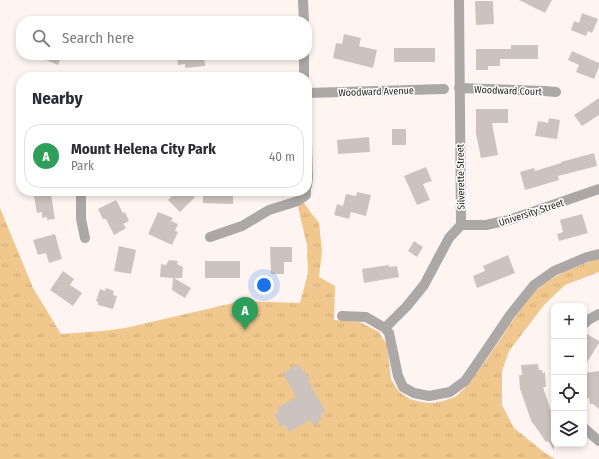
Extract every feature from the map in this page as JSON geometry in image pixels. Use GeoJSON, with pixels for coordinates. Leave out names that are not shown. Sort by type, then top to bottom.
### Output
{"type":"FeatureCollection","features":[{"type":"Feature","properties":{"kind":"street"},"geometry":{"type":"LineString","coordinates":[[303,0],[304,16]]}},
{"type":"Feature","properties":{"kind":"street","name":"Silverette Street"},"geometry":{"type":"LineString","coordinates":[[459,0],[461,225]]}},
{"type":"Feature","properties":{"kind":"street"},"geometry":{"type":"LineString","coordinates":[[304,60],[304,72]]}},
{"type":"Feature","properties":{"kind":"street","name":"Woodward Court"},"geometry":{"type":"LineString","coordinates":[[459,88],[556,92]]}},
{"type":"Feature","properties":{"kind":"street","name":"Woodward Avenue"},"geometry":{"type":"LineString","coordinates":[[312,93],[444,90]]}},
{"type":"Feature","properties":{"kind":"street","name":"University Street"},"geometry":{"type":"LineString","coordinates":[[461,225],[486,225],[509,220],[599,189]]}},
{"type":"Feature","properties":{"kind":"street"},"geometry":{"type":"LineString","coordinates":[[81,196],[81,220],[85,238]]}},
{"type":"Feature","properties":{"kind":"street"},"geometry":{"type":"LineString","coordinates":[[210,236],[242,226],[269,210],[298,201],[302,196]]}},
{"type":"Feature","properties":{"kind":"street"},"geometry":{"type":"LineString","coordinates":[[385,328],[407,306],[424,284],[449,238],[461,225]]}},
{"type":"Feature","properties":{"kind":"street"},"geometry":{"type":"LineString","coordinates":[[342,316],[366,317],[385,328],[389,333],[398,376],[402,387],[414,393],[429,396],[450,392],[465,380],[488,349],[510,315],[534,285],[554,271],[587,257],[599,254]]}},
{"type":"Feature","properties":{"kind":"street"},"geometry":{"type":"LineString","coordinates":[[587,321],[599,314]]}},
{"type":"Feature","properties":{"kind":"street"},"geometry":{"type":"LineString","coordinates":[[587,430],[599,440]]}},
{"type":"Feature","properties":{"kind":"green space"},"geometry":{"type":"Polygon","coordinates":[[[304,203],[319,223],[322,251],[319,277],[335,286],[334,320],[360,322],[379,332],[387,345],[391,379],[397,389],[410,399],[421,402],[432,403],[455,397],[464,389],[484,363],[535,291],[546,282],[566,271],[599,258],[599,272],[565,285],[544,305],[509,351],[502,371],[502,405],[514,428],[545,453],[555,459],[0,459],[0,208],[33,288],[61,334],[125,328],[242,301],[300,303],[308,273],[307,245],[298,207],[304,203]]]}},
{"type":"Feature","properties":{"kind":"building"},"geometry":{"type":"Polygon","coordinates":[[[519,0],[552,0],[545,13],[519,0]]]}},
{"type":"Feature","properties":{"kind":"building"},"geometry":{"type":"Polygon","coordinates":[[[475,1],[493,1],[494,24],[476,25],[475,1]]]}},
{"type":"Feature","properties":{"kind":"building"},"geometry":{"type":"Polygon","coordinates":[[[582,13],[598,19],[592,33],[588,31],[586,36],[571,30],[574,21],[579,23],[582,13]]]}},
{"type":"Feature","properties":{"kind":"building"},"geometry":{"type":"Polygon","coordinates":[[[344,34],[361,38],[359,46],[377,50],[373,68],[333,58],[336,43],[342,44],[344,34]]]}},
{"type":"Feature","properties":{"kind":"building"},"geometry":{"type":"Polygon","coordinates":[[[511,45],[538,45],[538,59],[500,59],[500,66],[488,66],[488,70],[476,70],[476,49],[511,49],[511,45]]]}},
{"type":"Feature","properties":{"kind":"building"},"geometry":{"type":"Polygon","coordinates":[[[394,48],[435,48],[435,62],[394,62],[394,48]]]}},
{"type":"Feature","properties":{"kind":"building"},"geometry":{"type":"Polygon","coordinates":[[[572,51],[599,63],[594,79],[576,72],[579,65],[568,60],[572,51]]]}},
{"type":"Feature","properties":{"kind":"building"},"geometry":{"type":"Polygon","coordinates":[[[46,60],[60,60],[58,65],[46,60]]]}},
{"type":"Feature","properties":{"kind":"building"},"geometry":{"type":"Polygon","coordinates":[[[178,60],[204,60],[205,66],[185,68],[185,64],[178,65],[178,60]]]}},
{"type":"Feature","properties":{"kind":"building"},"geometry":{"type":"Polygon","coordinates":[[[599,98],[599,115],[582,126],[574,115],[599,98]]]}},
{"type":"Feature","properties":{"kind":"building"},"geometry":{"type":"Polygon","coordinates":[[[476,109],[508,109],[508,123],[492,123],[498,155],[481,158],[476,134],[476,109]]]}},
{"type":"Feature","properties":{"kind":"building"},"geometry":{"type":"Polygon","coordinates":[[[549,118],[560,120],[557,139],[535,136],[538,121],[548,123],[549,118]]]}},
{"type":"Feature","properties":{"kind":"building"},"geometry":{"type":"Polygon","coordinates":[[[392,129],[406,129],[406,145],[392,145],[392,129]]]}},
{"type":"Feature","properties":{"kind":"building"},"geometry":{"type":"Polygon","coordinates":[[[369,137],[370,152],[338,154],[337,140],[369,137]]]}},
{"type":"Feature","properties":{"kind":"building"},"geometry":{"type":"Polygon","coordinates":[[[594,153],[597,166],[558,176],[559,180],[525,190],[520,172],[534,168],[535,171],[594,153]]]}},
{"type":"Feature","properties":{"kind":"building"},"geometry":{"type":"Polygon","coordinates":[[[426,167],[432,181],[423,184],[430,200],[417,205],[404,176],[426,167]]]}},
{"type":"Feature","properties":{"kind":"building"},"geometry":{"type":"Polygon","coordinates":[[[357,192],[371,195],[366,216],[351,212],[349,219],[334,215],[337,204],[343,206],[346,194],[356,196],[357,192]]]}},
{"type":"Feature","properties":{"kind":"building"},"geometry":{"type":"Polygon","coordinates":[[[34,196],[51,196],[55,219],[47,220],[47,217],[42,218],[42,212],[37,213],[34,196]]]}},
{"type":"Feature","properties":{"kind":"building"},"geometry":{"type":"Polygon","coordinates":[[[172,196],[195,197],[180,212],[168,200],[172,196]]]}},
{"type":"Feature","properties":{"kind":"building"},"geometry":{"type":"Polygon","coordinates":[[[203,196],[233,196],[233,204],[203,203],[203,196]]]}},
{"type":"Feature","properties":{"kind":"building"},"geometry":{"type":"Polygon","coordinates":[[[116,200],[123,213],[125,212],[129,221],[123,224],[126,228],[114,235],[106,219],[103,219],[98,209],[116,200]]]}},
{"type":"Feature","properties":{"kind":"building"},"geometry":{"type":"Polygon","coordinates":[[[158,212],[173,218],[171,221],[178,224],[175,231],[178,232],[172,245],[148,234],[158,212]]]}},
{"type":"Feature","properties":{"kind":"building"},"geometry":{"type":"Polygon","coordinates":[[[582,214],[588,233],[559,241],[557,234],[563,232],[560,220],[582,214]]]}},
{"type":"Feature","properties":{"kind":"building"},"geometry":{"type":"Polygon","coordinates":[[[55,234],[62,259],[49,263],[46,253],[38,255],[33,240],[55,234]]]}},
{"type":"Feature","properties":{"kind":"building"},"geometry":{"type":"Polygon","coordinates":[[[414,241],[423,247],[417,257],[408,251],[414,241]]]}},
{"type":"Feature","properties":{"kind":"building"},"geometry":{"type":"Polygon","coordinates":[[[119,246],[136,250],[131,274],[114,271],[119,246]]]}},
{"type":"Feature","properties":{"kind":"building"},"geometry":{"type":"Polygon","coordinates":[[[270,247],[292,247],[292,262],[284,262],[284,274],[271,274],[270,247]]]}},
{"type":"Feature","properties":{"kind":"building"},"geometry":{"type":"Polygon","coordinates":[[[508,255],[515,273],[477,288],[473,276],[485,271],[483,266],[508,255]]]}},
{"type":"Feature","properties":{"kind":"building"},"geometry":{"type":"Polygon","coordinates":[[[169,260],[178,261],[177,264],[183,267],[182,278],[174,278],[191,288],[185,298],[172,290],[173,278],[160,277],[161,264],[166,265],[169,260]]]}},
{"type":"Feature","properties":{"kind":"building"},"geometry":{"type":"Polygon","coordinates":[[[205,261],[240,261],[240,278],[205,278],[205,261]]]}},
{"type":"Feature","properties":{"kind":"building"},"geometry":{"type":"Polygon","coordinates":[[[389,265],[389,267],[397,266],[399,277],[364,283],[362,269],[389,265]]]}},
{"type":"Feature","properties":{"kind":"building"},"geometry":{"type":"Polygon","coordinates":[[[63,271],[74,279],[70,285],[82,293],[73,306],[50,290],[63,271]]]}},
{"type":"Feature","properties":{"kind":"building"},"geometry":{"type":"Polygon","coordinates":[[[106,288],[114,291],[113,295],[117,296],[113,309],[98,305],[98,302],[96,301],[100,289],[105,291],[106,288]]]}},
{"type":"Feature","properties":{"kind":"building"},"geometry":{"type":"Polygon","coordinates":[[[587,334],[599,341],[587,362],[587,334]]]}},
{"type":"Feature","properties":{"kind":"building"},"geometry":{"type":"Polygon","coordinates":[[[298,364],[310,380],[308,381],[326,412],[320,415],[322,420],[313,425],[310,420],[289,432],[285,425],[281,427],[274,415],[279,412],[277,408],[296,397],[283,373],[298,364]]]}},
{"type":"Feature","properties":{"kind":"building"},"geometry":{"type":"Polygon","coordinates":[[[538,364],[539,370],[542,370],[542,373],[545,372],[546,387],[543,387],[551,411],[551,446],[548,441],[546,442],[532,423],[520,389],[519,375],[522,375],[521,365],[538,364]]]}},
{"type":"Feature","properties":{"kind":"building"},"geometry":{"type":"Polygon","coordinates":[[[599,371],[599,409],[593,404],[590,404],[589,398],[587,398],[587,373],[599,371]]]}},
{"type":"Feature","properties":{"kind":"place","name":"Mount Helena City Park"},"geometry":{"type":"Point","coordinates":[245,330]}}]}
